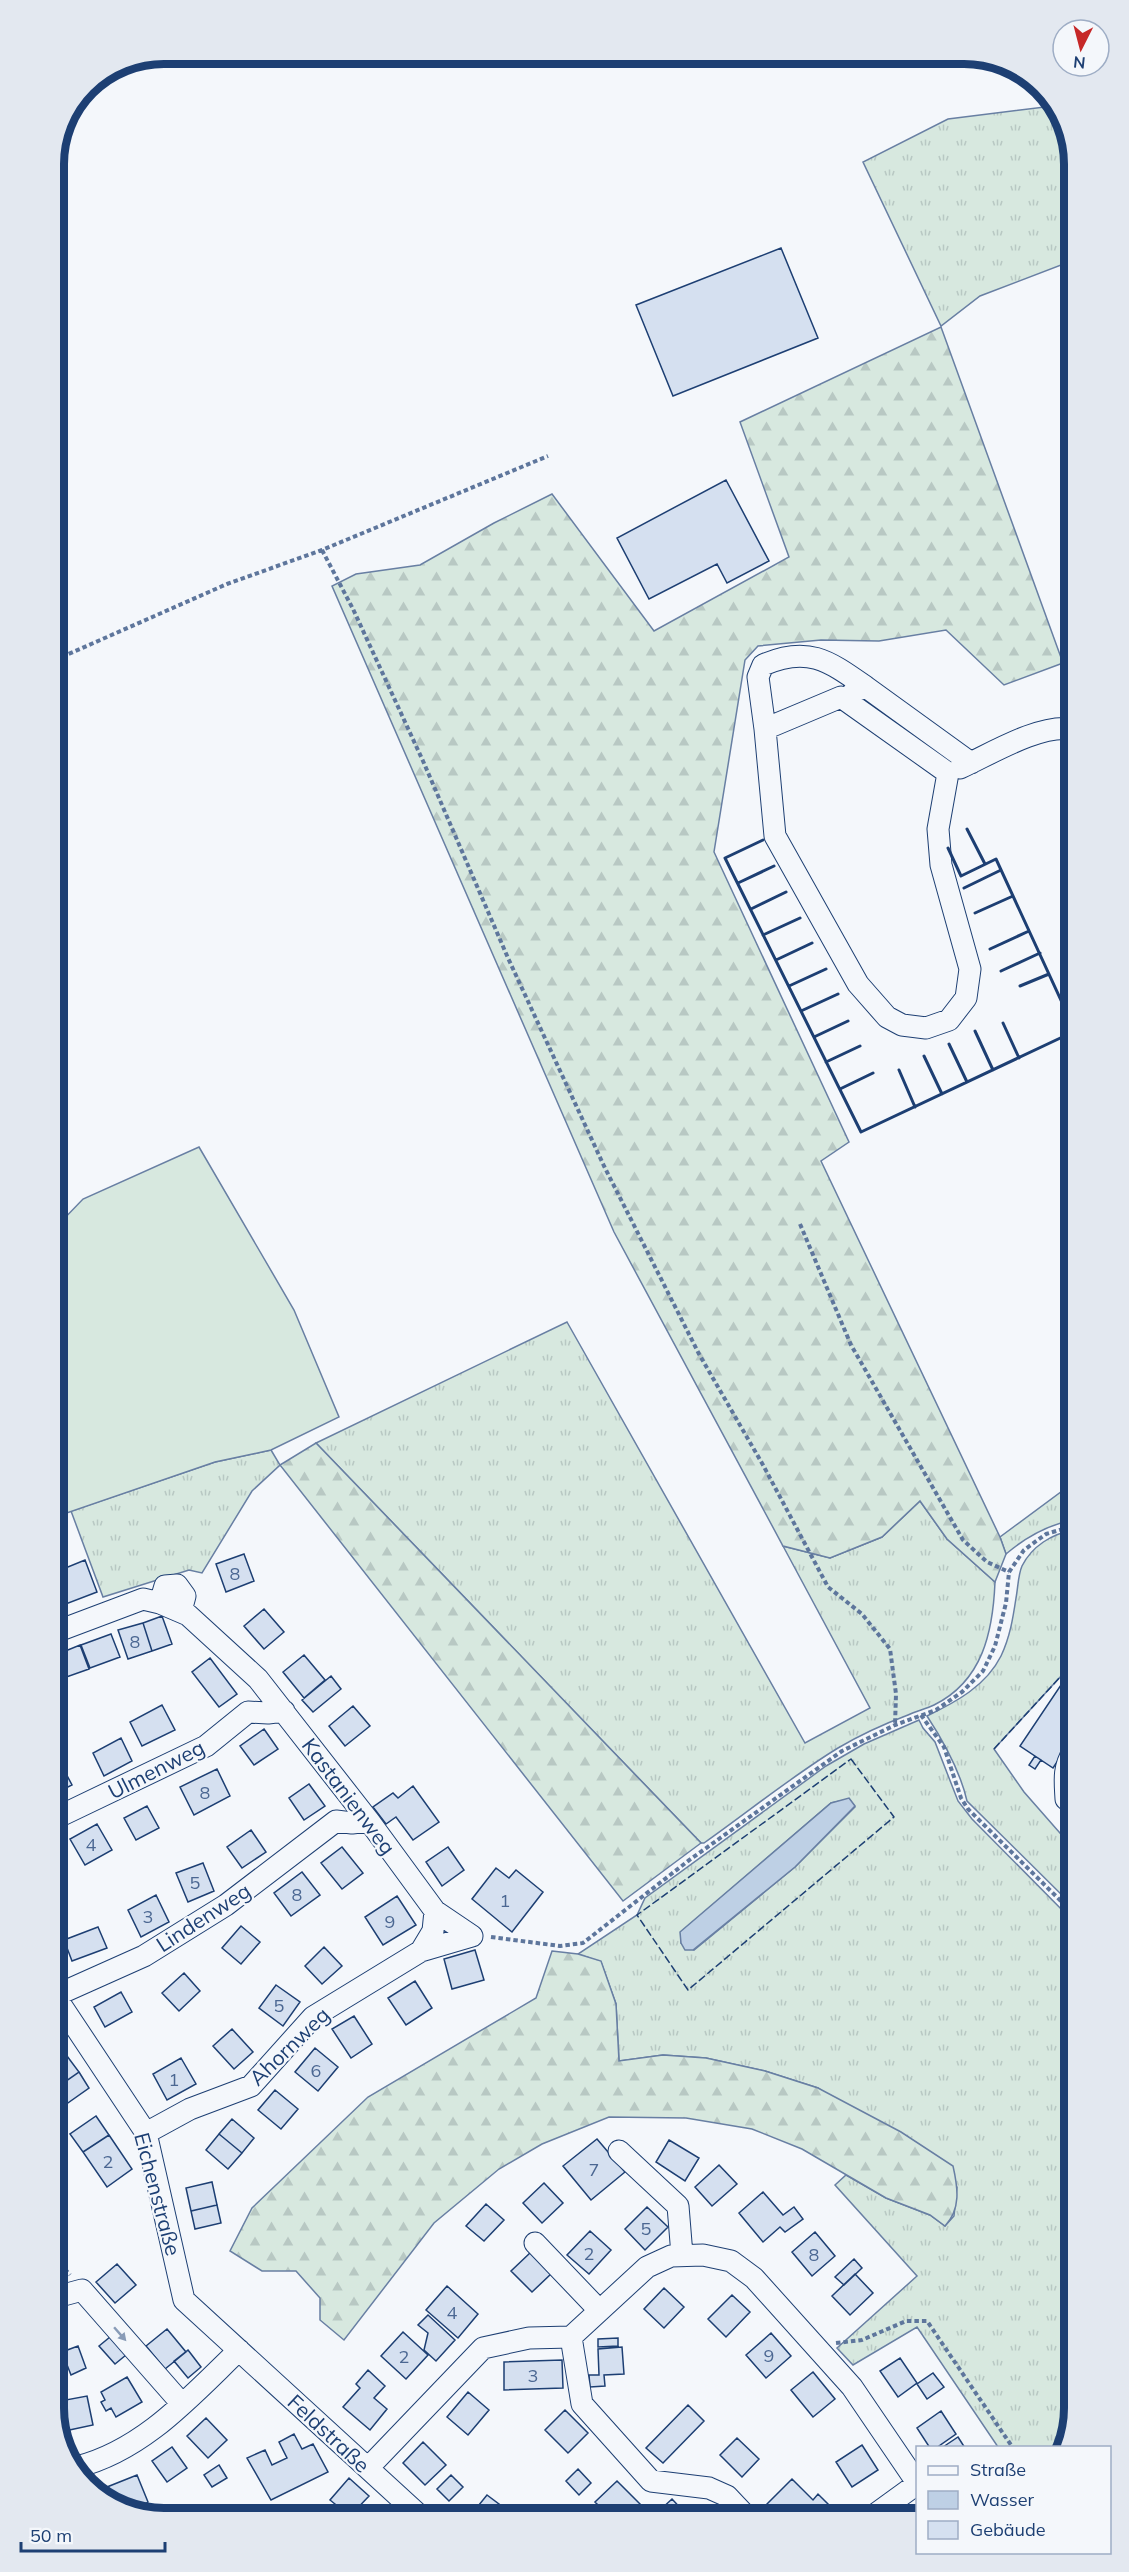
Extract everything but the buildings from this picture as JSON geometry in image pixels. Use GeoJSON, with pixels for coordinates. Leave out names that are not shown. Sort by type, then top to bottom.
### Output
{"type":"FeatureCollection","features":[{"type":"Feature","properties":{"kind":"street"},"geometry":{"type":"LineString","coordinates":[[948,774],[938,829],[941,865],[970,969],[966,998],[949,1020],[926,1028],[902,1025],[887,1017],[858,984],[774,836],[758,677],[763,665],[783,656],[807,656],[831,662],[971,763]]}},
{"type":"Feature","properties":{"kind":"street"},"geometry":{"type":"LineString","coordinates":[[765,729],[866,687]]}},
{"type":"Feature","properties":{"kind":"street"},"geometry":{"type":"LineString","coordinates":[[841,697],[948,774]]}},
{"type":"Feature","properties":{"kind":"street"},"geometry":{"type":"LineString","coordinates":[[948,774],[1041,731],[1064,728]]}},
{"type":"Feature","properties":{"kind":"street","name":"Kastanienweg"},"geometry":{"type":"LineString","coordinates":[[64,1629],[143,1599],[185,1613],[258,1679],[344,1788],[435,1911],[472,1936]]}},
{"type":"Feature","properties":{"kind":"street"},"geometry":{"type":"LineString","coordinates":[[258,1679],[248,1712],[284,1711]]}},
{"type":"Feature","properties":{"kind":"street","name":"Ulmenweg"},"geometry":{"type":"LineString","coordinates":[[64,1814],[206,1746],[248,1712]]}},
{"type":"Feature","properties":{"kind":"street"},"geometry":{"type":"LineString","coordinates":[[344,1788],[336,1821],[352,1823],[369,1821]]}},
{"type":"Feature","properties":{"kind":"street","name":"Lindenweg"},"geometry":{"type":"LineString","coordinates":[[64,1992],[144,1956],[226,1905],[336,1821]]}},
{"type":"Feature","properties":{"kind":"street"},"geometry":{"type":"LineString","coordinates":[[420,1951],[433,1931],[435,1911]]}},
{"type":"Feature","properties":{"kind":"street"},"geometry":{"type":"LineString","coordinates":[[420,1951],[472,1936]]}},
{"type":"Feature","properties":{"kind":"street","name":"Ahornweg"},"geometry":{"type":"LineString","coordinates":[[146,2133],[190,2109],[251,2086],[313,2017],[420,1951]]}},
{"type":"Feature","properties":{"kind":"street","name":"Eichenstraße"},"geometry":{"type":"LineString","coordinates":[[64,2010],[146,2133],[184,2300],[239,2350]]}},
{"type":"Feature","properties":{"kind":"street"},"geometry":{"type":"LineString","coordinates":[[619,2151],[678,2206],[682,2255]]}},
{"type":"Feature","properties":{"kind":"street"},"geometry":{"type":"LineString","coordinates":[[535,2243],[598,2310]]}},
{"type":"Feature","properties":{"kind":"street"},"geometry":{"type":"LineString","coordinates":[[368,2468],[483,2348],[529,2338],[570,2337],[647,2267],[671,2256],[702,2255],[731,2261],[754,2278],[852,2387],[916,2483]]}},
{"type":"Feature","properties":{"kind":"street"},"geometry":{"type":"LineString","coordinates":[[64,2295],[82,2290],[182,2404]]}},
{"type":"Feature","properties":{"kind":"street"},"geometry":{"type":"LineString","coordinates":[[570,2337],[582,2404],[651,2481],[709,2488],[728,2496],[738,2508]]}},
{"type":"Feature","properties":{"kind":"street"},"geometry":{"type":"LineString","coordinates":[[82,2464],[135,2443],[182,2404],[239,2350]]}},
{"type":"Feature","properties":{"kind":"street","name":"Feldstraße"},"geometry":{"type":"LineString","coordinates":[[239,2350],[411,2507]]}},
{"type":"Feature","properties":{"kind":"street"},"geometry":{"type":"LineString","coordinates":[[884,2508],[916,2485]]}},
{"type":"Feature","properties":{"kind":"path"},"geometry":{"type":"LineString","coordinates":[[65,656],[227,584],[322,550],[548,456]]}},
{"type":"Feature","properties":{"kind":"path"},"geometry":{"type":"LineString","coordinates":[[322,550],[353,609],[423,761],[508,957],[604,1166],[699,1354],[763,1465],[828,1587],[862,1614],[890,1649],[896,1694],[895,1725]]}},
{"type":"Feature","properties":{"kind":"path"},"geometry":{"type":"LineString","coordinates":[[800,1224],[850,1345],[963,1540],[987,1562],[1009,1572]]}},
{"type":"Feature","properties":{"kind":"path"},"geometry":{"type":"LineString","coordinates":[[472,1936],[560,1946],[583,1943],[688,1861],[842,1751],[895,1725],[936,1710],[962,1692],[982,1671],[995,1646],[1006,1603],[1009,1572],[1024,1550],[1046,1534],[1064,1529]]}},
{"type":"Feature","properties":{"kind":"path"},"geometry":{"type":"LineString","coordinates":[[921,1715],[944,1747],[961,1798],[968,1809],[1064,1904]]}},
{"type":"Feature","properties":{"kind":"path"},"geometry":{"type":"LineString","coordinates":[[814,2345],[862,2340],[906,2321],[927,2321],[1012,2446]]}},
{"type":"Feature","properties":{"kind":"green space"},"geometry":{"type":"Polygon","coordinates":[[[1046,107],[1063,145],[1064,264],[980,296],[941,326],[863,162],[948,119],[1046,107]]]}},
{"type":"Feature","properties":{"kind":"green space"},"geometry":{"type":"Polygon","coordinates":[[[941,327],[1063,663],[1004,685],[946,630],[879,641],[821,640],[758,646],[745,660],[714,852],[849,1142],[821,1161],[1000,1537],[1006,1554],[995,1582],[947,1539],[920,1501],[882,1537],[830,1558],[783,1546],[614,1232],[332,586],[356,574],[420,565],[494,523],[552,494],[654,631],[789,557],[740,422],[941,327]]]}},
{"type":"Feature","properties":{"kind":"green space"},"geometry":{"type":"Polygon","coordinates":[[[199,1147],[294,1310],[339,1417],[271,1450],[215,1462],[64,1514],[65,1218],[83,1199],[199,1147]]]}},
{"type":"Feature","properties":{"kind":"green space"},"geometry":{"type":"Polygon","coordinates":[[[567,1322],[805,1743],[870,1708],[783,1546],[830,1558],[882,1537],[920,1501],[947,1539],[995,1582],[992,1619],[982,1653],[964,1683],[951,1695],[934,1705],[881,1726],[838,1748],[704,1843],[701,1843],[316,1443],[567,1322]]]}},
{"type":"Feature","properties":{"kind":"green space"},"geometry":{"type":"Polygon","coordinates":[[[316,1443],[701,1843],[623,1901],[280,1465],[316,1443]]]}},
{"type":"Feature","properties":{"kind":"green space"},"geometry":{"type":"Polygon","coordinates":[[[271,1450],[280,1465],[252,1491],[202,1573],[189,1570],[103,1597],[71,1511],[215,1462],[271,1450]]]}},
{"type":"Feature","properties":{"kind":"green space"},"geometry":{"type":"Polygon","coordinates":[[[1064,1490],[1064,1522],[1037,1532],[1006,1554],[1000,1537],[1064,1490]]]}},
{"type":"Feature","properties":{"kind":"green space"},"geometry":{"type":"Polygon","coordinates":[[[1064,1532],[1064,1673],[994,1749],[1024,1792],[1064,1838],[1064,1897],[967,1801],[951,1757],[927,1716],[969,1692],[995,1667],[1009,1635],[1022,1566],[1031,1552],[1064,1532]]]}},
{"type":"Feature","properties":{"kind":"green space"},"geometry":{"type":"Polygon","coordinates":[[[919,1720],[935,1742],[958,1801],[972,1819],[1064,1912],[1064,2408],[1063,2427],[1056,2446],[997,2446],[917,2327],[853,2365],[837,2348],[917,2276],[835,2185],[846,2175],[886,2198],[930,2215],[945,2226],[954,2216],[957,2187],[818,2088],[765,2071],[706,2058],[663,2055],[619,2061],[616,2004],[601,1962],[578,1954],[637,1915],[645,1898],[826,1766],[864,1744],[919,1720]],[[849,1799],[831,1803],[681,1932],[681,1943],[694,1950],[795,1867],[855,1807],[849,1799]]]}},
{"type":"Feature","properties":{"kind":"green space"},"geometry":{"type":"Polygon","coordinates":[[[552,1951],[578,1954],[601,1961],[616,2004],[619,2061],[663,2055],[706,2058],[765,2071],[818,2088],[901,2132],[953,2166],[957,2198],[954,2213],[945,2226],[930,2215],[886,2198],[802,2149],[752,2129],[686,2118],[609,2117],[542,2144],[499,2169],[434,2223],[344,2340],[320,2320],[320,2298],[296,2271],[262,2271],[230,2251],[252,2208],[368,2097],[536,1998],[552,1951]]]}},
{"type":"Feature","properties":{"kind":"water"},"geometry":{"type":"Polygon","coordinates":[[[849,1798],[855,1806],[795,1867],[693,1950],[685,1950],[681,1943],[680,1932],[831,1803],[849,1798]]]}},
{"type":"Feature","properties":{"kind":"fence"},"geometry":{"type":"LineString","coordinates":[[994,1749],[1064,1673]]}},
{"type":"Feature","properties":{"kind":"fence"},"geometry":{"type":"LineString","coordinates":[[851,1759],[894,1817],[688,1990],[637,1915],[851,1759]]}},
{"type":"Feature","properties":{"kind":"wall"},"geometry":{"type":"LineString","coordinates":[[967,829],[985,864]]}},
{"type":"Feature","properties":{"kind":"wall"},"geometry":{"type":"LineString","coordinates":[[763,840],[725,858],[861,1132],[1064,1036]]}},
{"type":"Feature","properties":{"kind":"wall"},"geometry":{"type":"LineString","coordinates":[[948,848],[961,876],[996,859],[1064,1007]]}},
{"type":"Feature","properties":{"kind":"wall"},"geometry":{"type":"LineString","coordinates":[[738,883],[774,866]]}},
{"type":"Feature","properties":{"kind":"wall"},"geometry":{"type":"LineString","coordinates":[[964,888],[1001,870]]}},
{"type":"Feature","properties":{"kind":"wall"},"geometry":{"type":"LineString","coordinates":[[751,909],[786,892]]}},
{"type":"Feature","properties":{"kind":"wall"},"geometry":{"type":"LineString","coordinates":[[975,913],[1013,896]]}},
{"type":"Feature","properties":{"kind":"wall"},"geometry":{"type":"LineString","coordinates":[[763,935],[800,918]]}},
{"type":"Feature","properties":{"kind":"wall"},"geometry":{"type":"LineString","coordinates":[[990,949],[1029,931]]}},
{"type":"Feature","properties":{"kind":"wall"},"geometry":{"type":"LineString","coordinates":[[776,960],[812,943]]}},
{"type":"Feature","properties":{"kind":"wall"},"geometry":{"type":"LineString","coordinates":[[1001,971],[1040,953]]}},
{"type":"Feature","properties":{"kind":"wall"},"geometry":{"type":"LineString","coordinates":[[789,986],[826,969]]}},
{"type":"Feature","properties":{"kind":"wall"},"geometry":{"type":"LineString","coordinates":[[1020,986],[1049,974]]}},
{"type":"Feature","properties":{"kind":"wall"},"geometry":{"type":"LineString","coordinates":[[801,1011],[838,994]]}},
{"type":"Feature","properties":{"kind":"wall"},"geometry":{"type":"LineString","coordinates":[[814,1037],[848,1021]]}},
{"type":"Feature","properties":{"kind":"wall"},"geometry":{"type":"LineString","coordinates":[[1003,1023],[1019,1058]]}},
{"type":"Feature","properties":{"kind":"wall"},"geometry":{"type":"LineString","coordinates":[[975,1031],[993,1070]]}},
{"type":"Feature","properties":{"kind":"wall"},"geometry":{"type":"LineString","coordinates":[[949,1044],[967,1082]]}},
{"type":"Feature","properties":{"kind":"wall"},"geometry":{"type":"LineString","coordinates":[[826,1062],[860,1046]]}},
{"type":"Feature","properties":{"kind":"wall"},"geometry":{"type":"LineString","coordinates":[[924,1056],[942,1094]]}},
{"type":"Feature","properties":{"kind":"wall"},"geometry":{"type":"LineString","coordinates":[[899,1070],[915,1107]]}},
{"type":"Feature","properties":{"kind":"wall"},"geometry":{"type":"LineString","coordinates":[[840,1089],[873,1073]]}}]}
